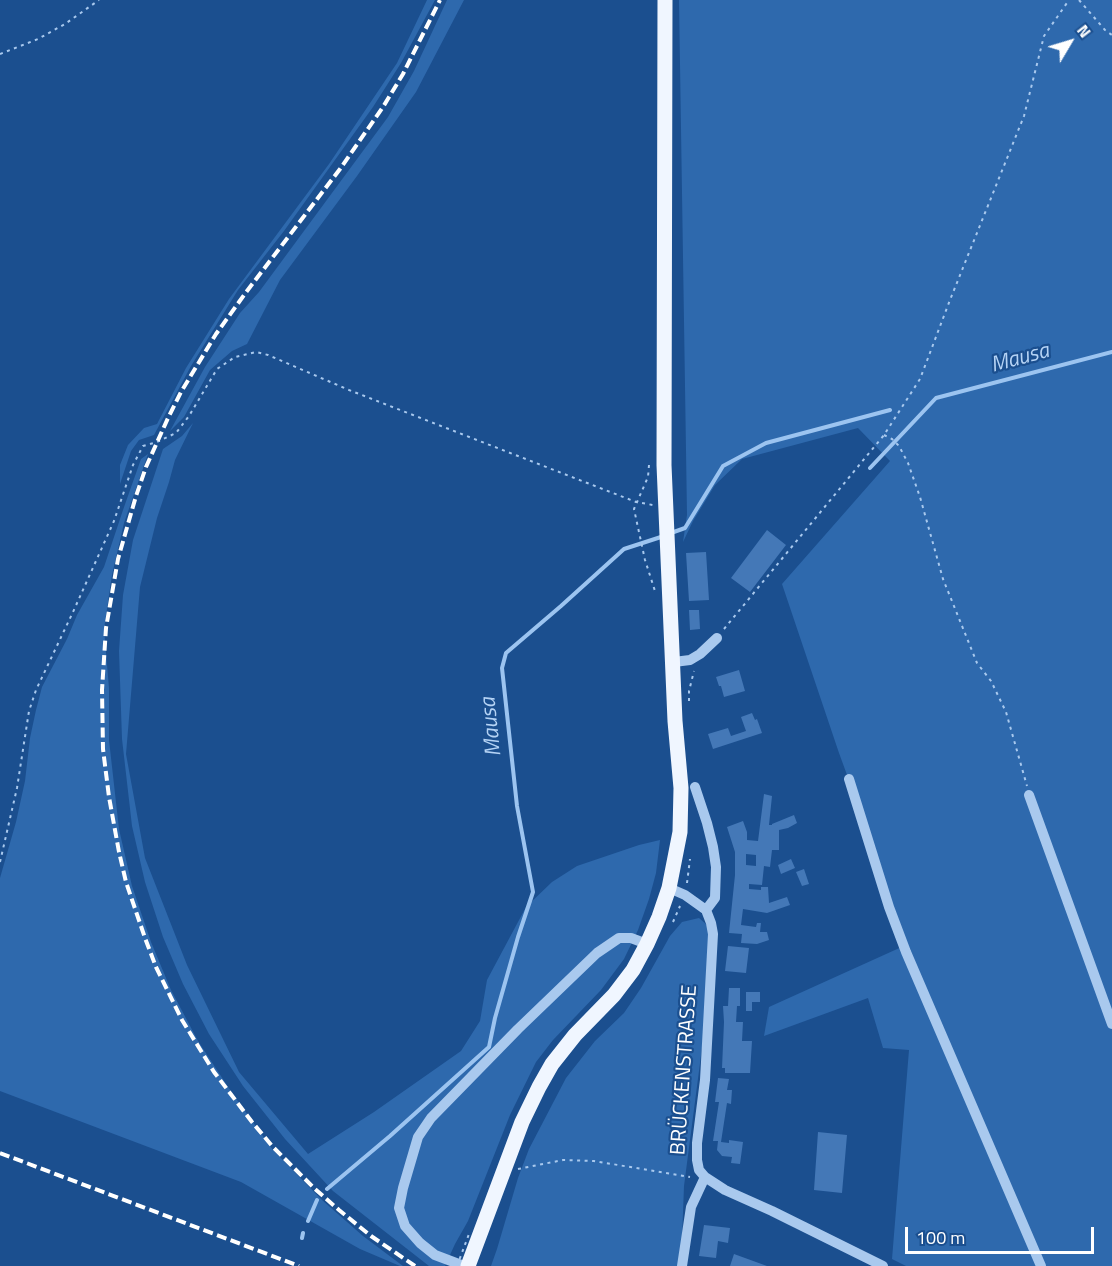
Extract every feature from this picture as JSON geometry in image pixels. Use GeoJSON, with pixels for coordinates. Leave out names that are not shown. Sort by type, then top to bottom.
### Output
{"type":"FeatureCollection","features":[{"type":"Feature","properties":{"kind":"main road"},"geometry":{"type":"LineString","coordinates":[[466,1266],[474,1235],[522,1122],[552,1064],[633,970],[647,944],[669,888],[680,832],[681,788],[675,721],[663,418],[665,0]]}},
{"type":"Feature","properties":{"kind":"street"},"geometry":{"type":"LineString","coordinates":[[674,662],[690,660],[717,638]]}},
{"type":"Feature","properties":{"kind":"street"},"geometry":{"type":"LineString","coordinates":[[849,779],[889,907],[906,952],[1041,1266]]}},
{"type":"Feature","properties":{"kind":"street"},"geometry":{"type":"LineString","coordinates":[[669,888],[685,895],[705,910],[715,898],[716,867],[713,847],[695,787]]}},
{"type":"Feature","properties":{"kind":"street"},"geometry":{"type":"LineString","coordinates":[[1029,795],[1112,1024]]}},
{"type":"Feature","properties":{"kind":"street","name":"BRÜCKENSTRASSE"},"geometry":{"type":"LineString","coordinates":[[705,910],[711,923],[713,954],[697,1160],[699,1170],[705,1177],[725,1190],[883,1266]]}},
{"type":"Feature","properties":{"kind":"street"},"geometry":{"type":"LineString","coordinates":[[466,1266],[435,1255],[405,1226],[399,1208],[418,1137],[438,1110],[597,953],[619,938],[631,938],[647,944]]}},
{"type":"Feature","properties":{"kind":"street"},"geometry":{"type":"LineString","coordinates":[[682,1266],[691,1207],[705,1177]]}},
{"type":"Feature","properties":{"kind":"path"},"geometry":{"type":"LineString","coordinates":[[0,54],[38,39],[65,24],[99,0]]}},
{"type":"Feature","properties":{"kind":"path"},"geometry":{"type":"LineString","coordinates":[[717,638],[884,435],[921,379],[950,300],[1024,116],[1044,36],[1069,0]]}},
{"type":"Feature","properties":{"kind":"path"},"geometry":{"type":"LineString","coordinates":[[1078,0],[1112,35]]}},
{"type":"Feature","properties":{"kind":"path"},"geometry":{"type":"LineString","coordinates":[[0,862],[17,788],[29,711],[36,690],[74,612],[114,520],[133,465],[143,446],[176,433],[217,369],[235,357],[256,352],[268,355],[349,390],[636,502],[665,505]]}},
{"type":"Feature","properties":{"kind":"path"},"geometry":{"type":"LineString","coordinates":[[884,435],[899,446],[908,463],[943,579],[977,663],[991,681],[1006,712],[1029,795]]}},
{"type":"Feature","properties":{"kind":"path"},"geometry":{"type":"LineString","coordinates":[[634,514],[645,560]]}},
{"type":"Feature","properties":{"kind":"path"},"geometry":{"type":"LineString","coordinates":[[689,702],[691,680],[700,654]]}},
{"type":"Feature","properties":{"kind":"path"},"geometry":{"type":"LineString","coordinates":[[503,1171],[563,1160],[594,1161],[685,1178],[705,1177]]}},
{"type":"Feature","properties":{"kind":"path"},"geometry":{"type":"LineString","coordinates":[[457,1266],[474,1235]]}},
{"type":"Feature","properties":{"kind":"shaded area"},"geometry":{"type":"Polygon","coordinates":[[[427,0],[435,0],[401,63],[373,107],[284,231],[238,290],[191,366],[154,435],[139,440],[131,451],[120,484],[120,465],[128,445],[144,428],[157,424],[186,368],[229,299],[329,164],[397,63],[427,0]]]}},
{"type":"Feature","properties":{"kind":"shaded area"},"geometry":{"type":"Polygon","coordinates":[[[447,0],[464,0],[416,92],[280,280],[247,344],[232,351],[210,370],[184,417],[170,431],[205,367],[240,313],[259,292],[388,117],[414,71],[447,0]]]}},
{"type":"Feature","properties":{"kind":"shaded area"},"geometry":{"type":"Polygon","coordinates":[[[679,0],[1112,0],[1112,1266],[906,1266],[892,1259],[909,1050],[883,1048],[868,998],[764,1036],[769,1007],[906,945],[782,584],[890,461],[858,428],[742,459],[715,485],[683,542],[687,515],[679,0]]]}},
{"type":"Feature","properties":{"kind":"shaded area"},"geometry":{"type":"Polygon","coordinates":[[[193,423],[175,460],[157,518],[140,587],[126,754],[145,858],[187,965],[239,1072],[308,1154],[374,1112],[461,1051],[480,1021],[487,980],[526,907],[552,882],[577,866],[660,840],[656,873],[649,899],[624,959],[601,990],[553,1040],[536,1062],[510,1115],[468,1221],[445,1266],[429,1266],[333,1191],[285,1139],[243,1086],[209,1034],[183,984],[163,937],[145,882],[132,826],[122,739],[119,651],[123,595],[133,540],[163,449],[182,436],[193,423]]]}},
{"type":"Feature","properties":{"kind":"shaded area"},"geometry":{"type":"Polygon","coordinates":[[[148,454],[124,523],[112,575],[104,629],[109,688],[109,740],[119,829],[132,886],[151,942],[171,990],[198,1041],[232,1093],[273,1150],[322,1200],[363,1236],[403,1266],[360,1249],[241,1182],[0,1091],[0,878],[25,781],[36,710],[42,687],[77,615],[104,567],[141,459],[148,454]]]}},
{"type":"Feature","properties":{"kind":"shaded area"},"geometry":{"type":"Polygon","coordinates":[[[699,918],[707,925],[715,948],[684,1186],[681,1266],[491,1266],[529,1149],[566,1078],[595,1041],[624,1013],[670,936],[682,922],[699,918]]]}},
{"type":"Feature","properties":{"kind":"building"},"geometry":{"type":"Polygon","coordinates":[[[767,530],[786,545],[750,592],[731,578],[767,530]]]}},
{"type":"Feature","properties":{"kind":"building"},"geometry":{"type":"Polygon","coordinates":[[[706,552],[709,600],[689,601],[686,553],[706,552]]]}},
{"type":"Feature","properties":{"kind":"building"},"geometry":{"type":"Polygon","coordinates":[[[689,610],[699,610],[700,629],[690,630],[689,610]]]}},
{"type":"Feature","properties":{"kind":"building"},"geometry":{"type":"Polygon","coordinates":[[[739,670],[745,691],[724,697],[716,677],[739,670]]]}},
{"type":"Feature","properties":{"kind":"building"},"geometry":{"type":"Polygon","coordinates":[[[752,713],[762,733],[713,749],[708,734],[728,728],[731,736],[746,731],[741,717],[752,713]]]}},
{"type":"Feature","properties":{"kind":"building"},"geometry":{"type":"Polygon","coordinates":[[[764,794],[772,796],[769,825],[794,815],[797,823],[779,830],[779,850],[772,850],[770,867],[764,866],[762,885],[749,884],[749,889],[761,890],[761,887],[768,887],[769,903],[787,897],[790,905],[767,913],[743,909],[741,925],[756,927],[757,923],[761,923],[760,932],[767,932],[769,940],[757,944],[741,943],[742,934],[729,933],[735,852],[727,827],[743,821],[747,840],[758,841],[764,794]],[[746,854],[746,865],[756,866],[756,855],[746,854]]]}},
{"type":"Feature","properties":{"kind":"building"},"geometry":{"type":"Polygon","coordinates":[[[791,859],[795,868],[781,874],[778,865],[791,859]]]}},
{"type":"Feature","properties":{"kind":"building"},"geometry":{"type":"Polygon","coordinates":[[[804,869],[809,884],[802,886],[796,872],[804,869]]]}},
{"type":"Feature","properties":{"kind":"building"},"geometry":{"type":"Polygon","coordinates":[[[728,946],[749,948],[746,973],[725,971],[728,946]]]}},
{"type":"Feature","properties":{"kind":"building"},"geometry":{"type":"Polygon","coordinates":[[[729,988],[740,988],[740,1006],[737,1006],[736,1022],[743,1022],[742,1041],[752,1041],[750,1073],[725,1073],[725,1068],[722,1068],[723,1006],[728,1006],[729,988]]]}},
{"type":"Feature","properties":{"kind":"building"},"geometry":{"type":"Polygon","coordinates":[[[746,992],[760,992],[760,1002],[752,1002],[752,1011],[746,1011],[746,992]]]}},
{"type":"Feature","properties":{"kind":"building"},"geometry":{"type":"Polygon","coordinates":[[[718,1078],[729,1079],[727,1090],[732,1090],[731,1104],[727,1103],[721,1142],[729,1143],[729,1140],[743,1142],[740,1164],[731,1163],[732,1157],[722,1156],[717,1150],[718,1141],[713,1141],[719,1102],[715,1102],[718,1078]]]}},
{"type":"Feature","properties":{"kind":"building"},"geometry":{"type":"Polygon","coordinates":[[[818,1132],[847,1135],[842,1193],[814,1190],[818,1132]]]}},
{"type":"Feature","properties":{"kind":"building"},"geometry":{"type":"Polygon","coordinates":[[[704,1225],[730,1228],[728,1243],[718,1241],[716,1258],[699,1256],[704,1225]]]}},
{"type":"Feature","properties":{"kind":"building"},"geometry":{"type":"Polygon","coordinates":[[[734,1254],[767,1266],[730,1266],[734,1254]]]}},
{"type":"Feature","properties":{"kind":"waterway","name":"Mausa"},"geometry":{"type":"LineString","coordinates":[[870,468],[936,398],[1112,352]]}},
{"type":"Feature","properties":{"kind":"waterway","name":"Mausa"},"geometry":{"type":"LineString","coordinates":[[671,533],[685,528],[723,466],[766,443],[890,410]]}},
{"type":"Feature","properties":{"kind":"waterway","name":"Mausa"},"geometry":{"type":"LineString","coordinates":[[327,1189],[489,1047],[495,1018],[533,892],[517,806],[502,668],[506,653],[624,549],[664,536]]}},
{"type":"Feature","properties":{"kind":"waterway","name":"Mausa"},"geometry":{"type":"LineString","coordinates":[[308,1221],[317,1200]]}},
{"type":"Feature","properties":{"kind":"waterway","name":"Mausa"},"geometry":{"type":"LineString","coordinates":[[302,1238],[303,1233]]}},
{"type":"Feature","properties":{"kind":"railway"},"geometry":{"type":"LineString","coordinates":[[415,1266],[371,1236],[339,1210],[273,1147],[214,1072],[182,1020],[156,967],[126,882],[109,797],[103,749],[102,690],[106,628],[118,559],[146,467],[168,418],[216,334],[340,169],[383,107],[403,74],[440,0]]}},
{"type":"Feature","properties":{"kind":"railway"},"geometry":{"type":"LineString","coordinates":[[0,1153],[299,1266]]}}]}
